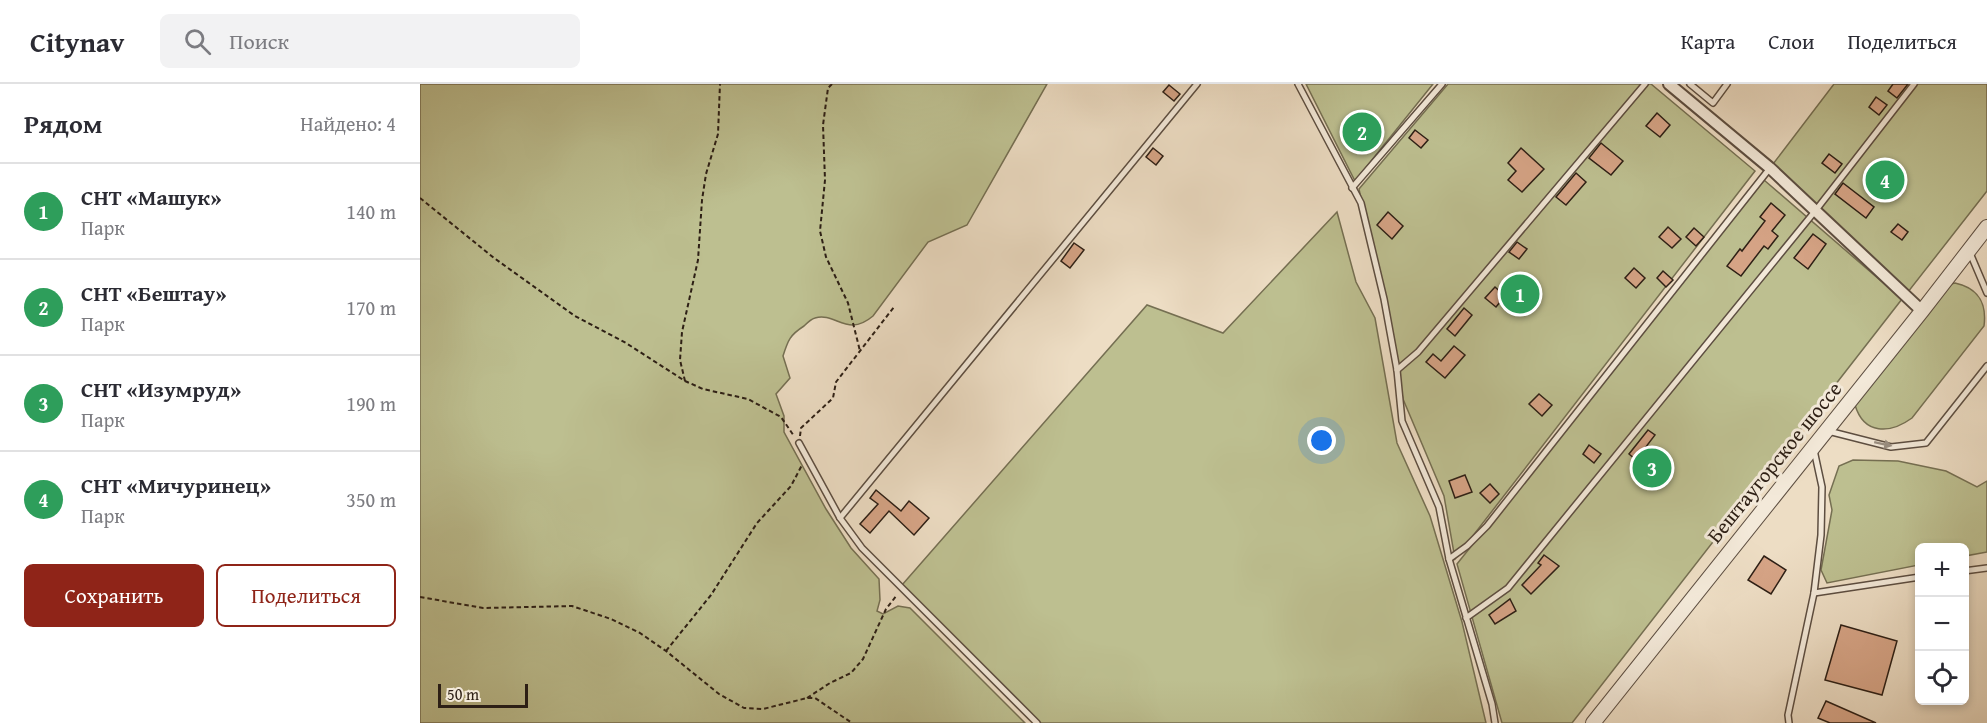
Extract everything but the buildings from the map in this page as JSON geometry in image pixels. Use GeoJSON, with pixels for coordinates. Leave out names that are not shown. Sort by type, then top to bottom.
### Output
{"type":"FeatureCollection","features":[{"type":"Feature","properties":{"kind":"street"},"geometry":{"type":"LineString","coordinates":[[1669,84],[1770,168],[1922,311]]}},
{"type":"Feature","properties":{"kind":"street","name":"Бештаугорское шоссе"},"geometry":{"type":"LineString","coordinates":[[1593,723],[1987,227]]}},
{"type":"Feature","properties":{"kind":"lane"},"geometry":{"type":"LineString","coordinates":[[840,519],[1197,84]]}},
{"type":"Feature","properties":{"kind":"lane"},"geometry":{"type":"LineString","coordinates":[[1298,84],[1361,203],[1384,299],[1397,370],[1402,421],[1440,507],[1449,559],[1492,704],[1495,723]]}},
{"type":"Feature","properties":{"kind":"lane"},"geometry":{"type":"LineString","coordinates":[[1352,188],[1442,84]]}},
{"type":"Feature","properties":{"kind":"lane"},"geometry":{"type":"LineString","coordinates":[[1397,370],[1418,352],[1646,84]]}},
{"type":"Feature","properties":{"kind":"lane"},"geometry":{"type":"LineString","coordinates":[[1690,84],[1713,103],[1727,84]]}},
{"type":"Feature","properties":{"kind":"lane"},"geometry":{"type":"LineString","coordinates":[[1466,618],[1508,588],[1816,210],[1914,84]]}},
{"type":"Feature","properties":{"kind":"lane"},"geometry":{"type":"LineString","coordinates":[[1449,559],[1467,546],[1487,526],[1770,168]]}},
{"type":"Feature","properties":{"kind":"lane"},"geometry":{"type":"LineString","coordinates":[[1969,251],[1987,293]]}},
{"type":"Feature","properties":{"kind":"lane"},"geometry":{"type":"LineString","coordinates":[[1826,431],[1891,447],[1926,443],[1987,366]]}},
{"type":"Feature","properties":{"kind":"lane"},"geometry":{"type":"LineString","coordinates":[[799,443],[840,519],[862,548],[1037,723]]}},
{"type":"Feature","properties":{"kind":"lane"},"geometry":{"type":"LineString","coordinates":[[1789,723],[1788,715],[1814,593],[1821,535],[1822,487],[1813,447]]}},
{"type":"Feature","properties":{"kind":"lane"},"geometry":{"type":"LineString","coordinates":[[1969,570],[1987,568]]}},
{"type":"Feature","properties":{"kind":"lane"},"geometry":{"type":"LineString","coordinates":[[1814,593],[1915,578]]}},
{"type":"Feature","properties":{"kind":"path"},"geometry":{"type":"LineString","coordinates":[[685,381],[680,360],[682,332],[698,260],[706,174],[718,134],[720,84]]}},
{"type":"Feature","properties":{"kind":"path"},"geometry":{"type":"LineString","coordinates":[[832,84],[828,88],[823,125],[825,180],[820,231],[826,257],[848,303],[860,351]]}},
{"type":"Feature","properties":{"kind":"path"},"geometry":{"type":"LineString","coordinates":[[420,198],[494,258],[575,316],[626,343],[685,381],[703,389],[748,399],[781,417],[799,443]]}},
{"type":"Feature","properties":{"kind":"path"},"geometry":{"type":"LineString","coordinates":[[799,443],[801,428],[833,398],[836,382],[894,307]]}},
{"type":"Feature","properties":{"kind":"path"},"geometry":{"type":"LineString","coordinates":[[666,651],[711,595],[757,523],[791,486],[802,465]]}},
{"type":"Feature","properties":{"kind":"path"},"geometry":{"type":"LineString","coordinates":[[807,698],[851,673],[863,659],[886,609],[902,588]]}},
{"type":"Feature","properties":{"kind":"path"},"geometry":{"type":"LineString","coordinates":[[420,597],[483,608],[572,606],[611,619],[640,633],[719,694],[744,708],[763,709],[815,698],[852,723]]}},
{"type":"Feature","properties":{"kind":"green space"},"geometry":{"type":"Polygon","coordinates":[[[420,84],[1047,84],[967,225],[928,242],[873,316],[864,322],[849,325],[829,318],[815,318],[796,332],[788,342],[783,356],[790,378],[776,394],[784,416],[784,432],[826,509],[851,548],[879,579],[880,600],[877,611],[883,614],[898,606],[910,608],[1025,723],[420,723],[420,84]]]}},
{"type":"Feature","properties":{"kind":"green space"},"geometry":{"type":"Polygon","coordinates":[[[1306,84],[1433,84],[1355,181],[1306,84]]]}},
{"type":"Feature","properties":{"kind":"green space"},"geometry":{"type":"Polygon","coordinates":[[[1448,84],[1651,84],[1755,171],[1455,559],[1444,496],[1403,399],[1359,189],[1448,84]]]}},
{"type":"Feature","properties":{"kind":"green space"},"geometry":{"type":"Polygon","coordinates":[[[1834,84],[1987,84],[1987,191],[1908,292],[1770,168],[1834,84]]]}},
{"type":"Feature","properties":{"kind":"green space"},"geometry":{"type":"Polygon","coordinates":[[[1764,180],[1902,299],[1572,723],[1502,723],[1457,564],[1764,180]]]}},
{"type":"Feature","properties":{"kind":"green space"},"geometry":{"type":"Polygon","coordinates":[[[1337,212],[1356,282],[1375,318],[1397,443],[1430,516],[1462,622],[1486,723],[1038,723],[902,585],[1147,305],[1223,333],[1337,212]]]}},
{"type":"Feature","properties":{"kind":"green space"},"geometry":{"type":"Polygon","coordinates":[[[1955,283],[1970,288],[1979,297],[1984,310],[1984,326],[1912,418],[1887,429],[1871,427],[1859,415],[1855,405],[1943,286],[1955,283]]]}},
{"type":"Feature","properties":{"kind":"green space"},"geometry":{"type":"Polygon","coordinates":[[[1853,460],[1898,461],[1946,471],[1977,487],[1987,481],[1987,552],[1969,555],[1969,543],[1915,543],[1915,566],[1827,583],[1821,570],[1832,510],[1829,495],[1839,466],[1853,460]]]}},
{"type":"Feature","properties":{"kind":"place","name":"СНТ «Бештау»"},"geometry":{"type":"Point","coordinates":[1362,132]}},
{"type":"Feature","properties":{"kind":"place","name":"СНТ «Мичуринец»"},"geometry":{"type":"Point","coordinates":[1885,180]}},
{"type":"Feature","properties":{"kind":"place","name":"СНТ «Машук»"},"geometry":{"type":"Point","coordinates":[1520,294]}},
{"type":"Feature","properties":{"kind":"place","name":"СНТ «Изумруд»"},"geometry":{"type":"Point","coordinates":[1652,468]}}]}
